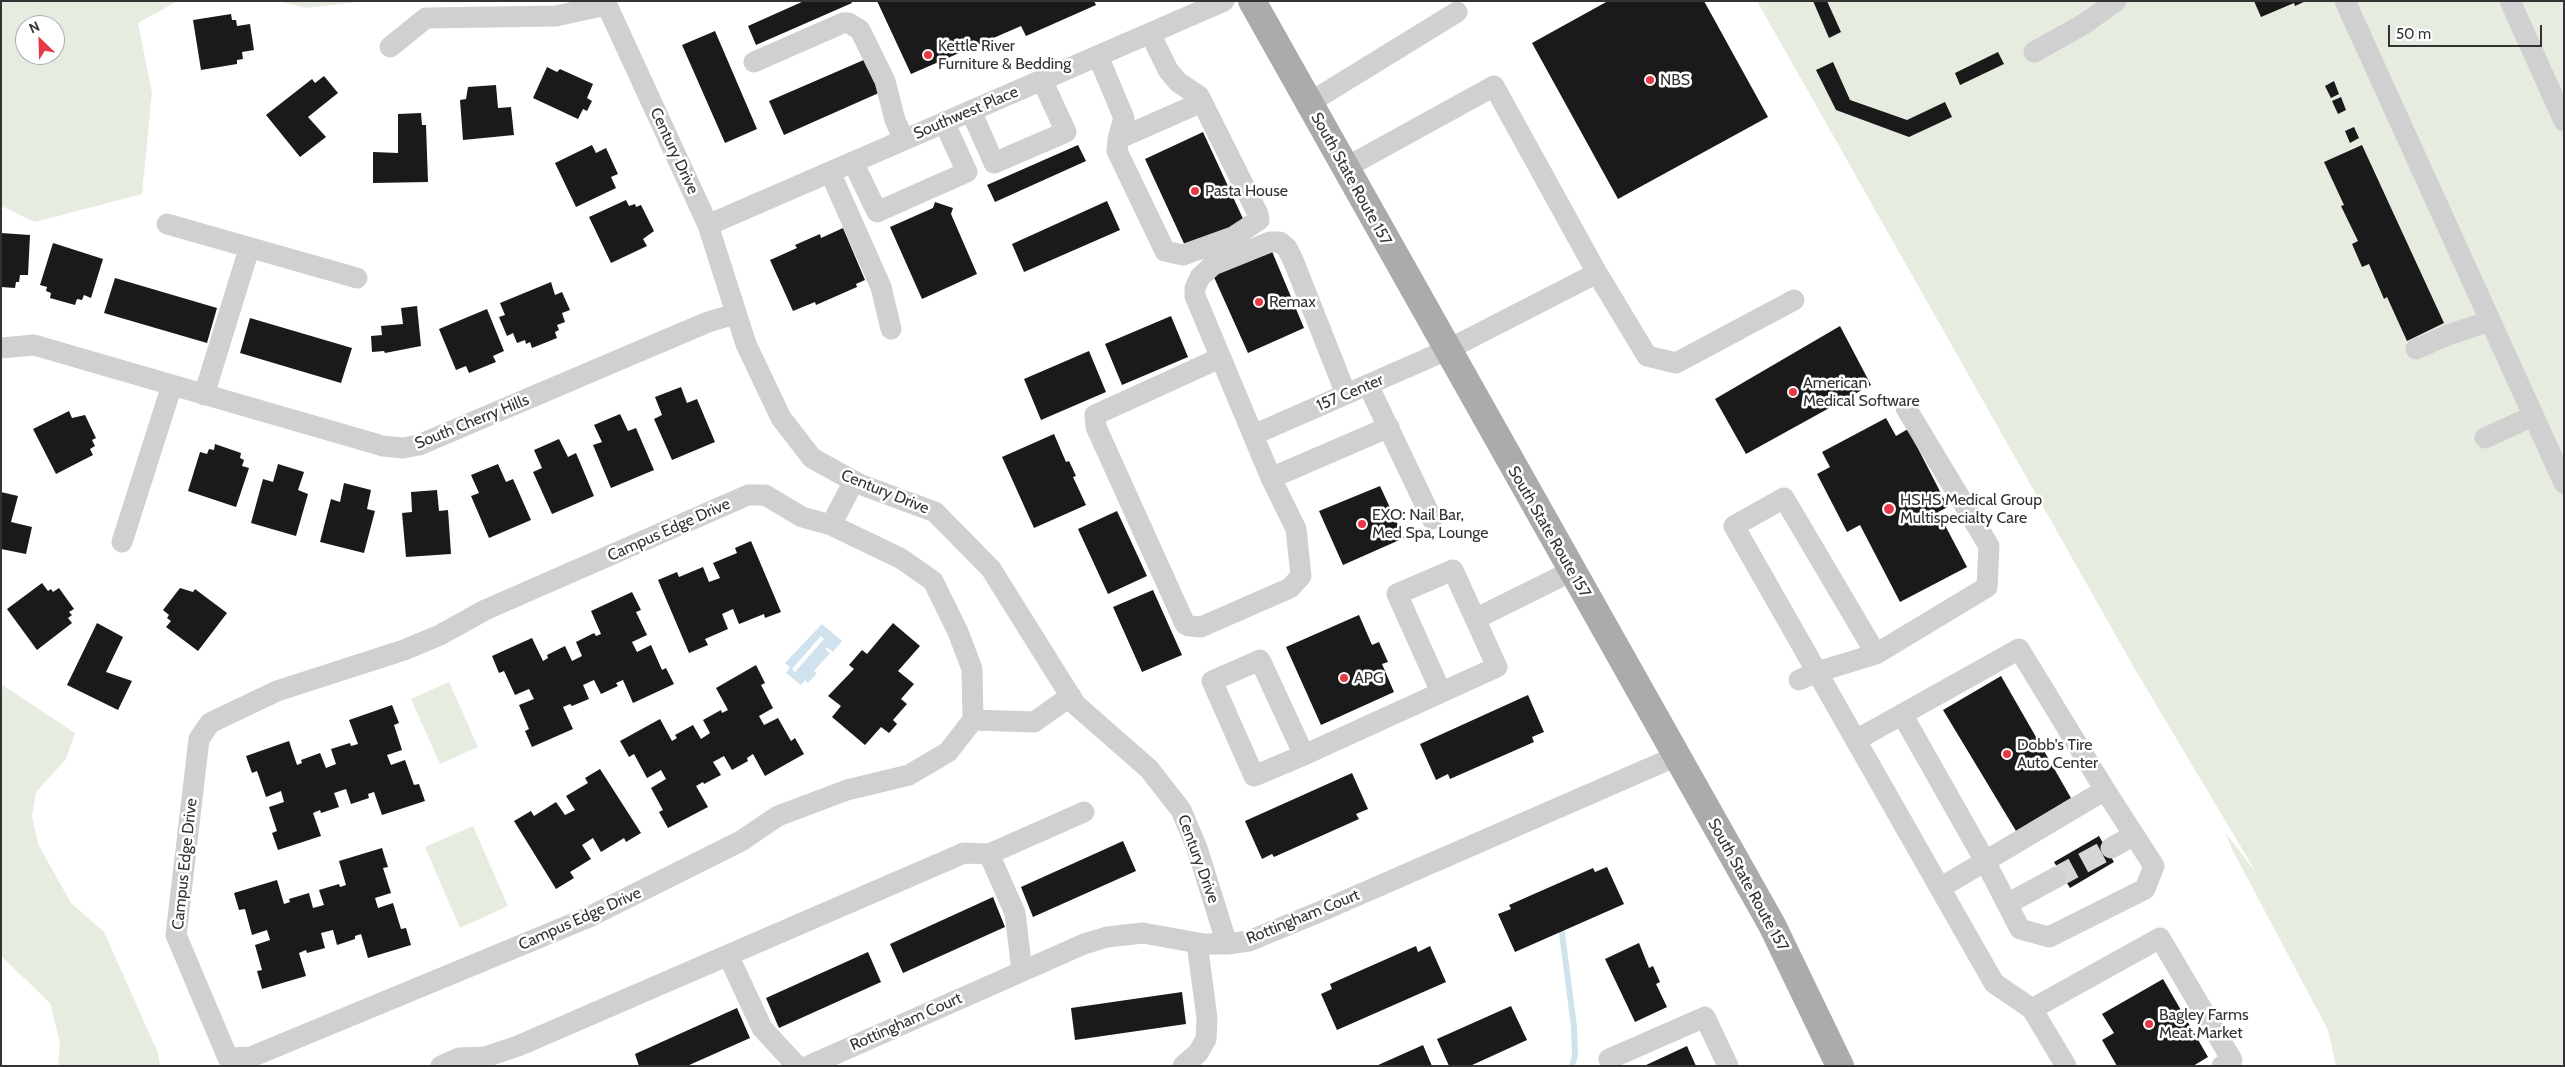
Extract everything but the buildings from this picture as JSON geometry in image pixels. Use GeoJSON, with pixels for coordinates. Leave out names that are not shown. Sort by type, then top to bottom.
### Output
{"type":"FeatureCollection","features":[{"type":"Feature","properties":{"kind":"main road","name":"South State Route 157"},"geometry":{"type":"LineString","coordinates":[[1252,1],[1446,350],[1772,925],[1840,1066]]}},
{"type":"Feature","properties":{"kind":"street","name":"Southwest Place"},"geometry":{"type":"LineString","coordinates":[[708,225],[1224,1]]}},
{"type":"Feature","properties":{"kind":"street"},"geometry":{"type":"LineString","coordinates":[[2034,52],[2084,24],[2116,1]]}},
{"type":"Feature","properties":{"kind":"street"},"geometry":{"type":"LineString","coordinates":[[2345,1],[2564,483]]}},
{"type":"Feature","properties":{"kind":"street"},"geometry":{"type":"LineString","coordinates":[[2510,1],[2564,121]]}},
{"type":"Feature","properties":{"kind":"street"},"geometry":{"type":"LineString","coordinates":[[390,47],[426,18],[556,16],[605,3]]}},
{"type":"Feature","properties":{"kind":"street","name":"Century Drive"},"geometry":{"type":"LineString","coordinates":[[605,3],[708,225],[746,344],[781,418],[812,458],[854,481],[936,512],[991,569],[1076,705],[1149,769],[1181,810],[1197,848],[1226,944]]}},
{"type":"Feature","properties":{"kind":"street"},"geometry":{"type":"LineString","coordinates":[[1309,103],[1457,12]]}},
{"type":"Feature","properties":{"kind":"street"},"geometry":{"type":"LineString","coordinates":[[754,62],[843,23],[849,23],[860,30],[885,81],[904,140]]}},
{"type":"Feature","properties":{"kind":"street"},"geometry":{"type":"LineString","coordinates":[[1098,56],[1124,118],[1118,139],[1118,151],[1165,251],[1182,255],[1233,237],[1259,220],[1199,96],[1178,82],[1168,70],[1150,33]]}},
{"type":"Feature","properties":{"kind":"street"},"geometry":{"type":"LineString","coordinates":[[971,111],[994,163],[1057,136],[1066,132],[1042,80]]}},
{"type":"Feature","properties":{"kind":"street"},"geometry":{"type":"LineString","coordinates":[[1345,168],[1494,86],[1597,272],[1647,356],[1676,363],[1794,300]]}},
{"type":"Feature","properties":{"kind":"street"},"geometry":{"type":"LineString","coordinates":[[1118,139],[1202,102]]}},
{"type":"Feature","properties":{"kind":"street"},"geometry":{"type":"LineString","coordinates":[[852,162],[877,212],[967,172],[944,122]]}},
{"type":"Feature","properties":{"kind":"street"},"geometry":{"type":"LineString","coordinates":[[830,172],[881,287],[891,329]]}},
{"type":"Feature","properties":{"kind":"street"},"geometry":{"type":"LineString","coordinates":[[167,224],[249,249],[357,278]]}},
{"type":"Feature","properties":{"kind":"street"},"geometry":{"type":"LineString","coordinates":[[1220,358],[1095,415],[1096,427],[1185,624],[1189,626],[1201,627],[1290,588],[1301,576],[1296,530],[1253,435],[1195,296],[1195,288],[1200,277],[1213,265],[1270,242],[1280,242],[1287,248],[1293,260],[1346,394]]}},
{"type":"Feature","properties":{"kind":"street"},"geometry":{"type":"LineString","coordinates":[[204,394],[249,249]]}},
{"type":"Feature","properties":{"kind":"street","name":"157 Center"},"geometry":{"type":"LineString","coordinates":[[1253,435],[1446,350],[1597,272]]}},
{"type":"Feature","properties":{"kind":"street","name":"South Cherry Hills"},"geometry":{"type":"LineString","coordinates":[[1,348],[34,346],[383,446],[403,448],[418,446],[708,322],[735,314]]}},
{"type":"Feature","properties":{"kind":"street"},"geometry":{"type":"LineString","coordinates":[[2416,349],[2448,335],[2490,321]]}},
{"type":"Feature","properties":{"kind":"street"},"geometry":{"type":"LineString","coordinates":[[122,542],[172,385]]}},
{"type":"Feature","properties":{"kind":"street"},"geometry":{"type":"LineString","coordinates":[[1368,385],[1432,519]]}},
{"type":"Feature","properties":{"kind":"street"},"geometry":{"type":"LineString","coordinates":[[1808,676],[1876,654],[1986,588],[1989,546],[1906,408]]}},
{"type":"Feature","properties":{"kind":"street"},"geometry":{"type":"LineString","coordinates":[[2485,438],[2533,416]]}},
{"type":"Feature","properties":{"kind":"street"},"geometry":{"type":"LineString","coordinates":[[1272,478],[1389,427]]}},
{"type":"Feature","properties":{"kind":"street"},"geometry":{"type":"LineString","coordinates":[[831,525],[854,481]]}},
{"type":"Feature","properties":{"kind":"street","name":"Campus Edge Drive"},"geometry":{"type":"LineString","coordinates":[[748,495],[765,495],[802,517],[831,525],[900,558],[933,581],[958,632],[972,669],[973,720],[948,752],[909,775],[847,790],[778,816],[741,841],[589,917],[252,1057],[228,1058],[176,935],[199,739],[210,723],[277,691],[404,650],[440,635],[486,610],[748,495]]}},
{"type":"Feature","properties":{"kind":"street"},"geometry":{"type":"LineString","coordinates":[[1876,654],[1784,498],[1734,526],[1808,676],[1856,740],[1994,983],[2032,1009],[2066,1066]]}},
{"type":"Feature","properties":{"kind":"street"},"geometry":{"type":"LineString","coordinates":[[1304,754],[1260,660],[1212,681],[1254,776],[1304,754],[1497,667],[1453,570],[1397,594],[1441,692]]}},
{"type":"Feature","properties":{"kind":"street"},"geometry":{"type":"LineString","coordinates":[[1475,619],[1572,571]]}},
{"type":"Feature","properties":{"kind":"street"},"geometry":{"type":"LineString","coordinates":[[1856,740],[1902,714],[2020,649],[2105,790],[2154,866],[2145,889],[2049,937],[2020,930],[1985,861],[1902,714]]}},
{"type":"Feature","properties":{"kind":"street"},"geometry":{"type":"LineString","coordinates":[[973,720],[1034,722],[1071,696]]}},
{"type":"Feature","properties":{"kind":"street","name":"Rottingham Court"},"geometry":{"type":"LineString","coordinates":[[808,1066],[1084,944],[1107,937],[1143,933],[1197,943],[1226,944],[1249,940],[1324,910],[1677,756]]}},
{"type":"Feature","properties":{"kind":"street"},"geometry":{"type":"LineString","coordinates":[[1940,888],[2105,790]]}},
{"type":"Feature","properties":{"kind":"street"},"geometry":{"type":"LineString","coordinates":[[441,1066],[459,1058],[485,1057],[518,1046],[964,853],[989,854],[1084,812]]}},
{"type":"Feature","properties":{"kind":"street"},"geometry":{"type":"LineString","coordinates":[[2112,848],[2134,835]]}},
{"type":"Feature","properties":{"kind":"street"},"geometry":{"type":"LineString","coordinates":[[989,854],[1015,913],[1022,971]]}},
{"type":"Feature","properties":{"kind":"street"},"geometry":{"type":"LineString","coordinates":[[2007,904],[2055,878]]}},
{"type":"Feature","properties":{"kind":"street"},"geometry":{"type":"LineString","coordinates":[[2032,1009],[2160,938],[2232,1060],[2222,1066]]}},
{"type":"Feature","properties":{"kind":"street"},"geometry":{"type":"LineString","coordinates":[[1183,1066],[1198,1053],[1206,1039],[1207,1018],[1197,943]]}},
{"type":"Feature","properties":{"kind":"street"},"geometry":{"type":"LineString","coordinates":[[728,955],[762,1028],[798,1066]]}},
{"type":"Feature","properties":{"kind":"street"},"geometry":{"type":"LineString","coordinates":[[1612,1066],[1609,1059],[1705,1017],[1728,1066]]}},
{"type":"Feature","properties":{"kind":"shaded area"},"geometry":{"type":"Polygon","coordinates":[[[1,1],[178,1],[138,23],[152,93],[142,194],[35,222],[1,206],[1,1]]]}},
{"type":"Feature","properties":{"kind":"shaded area"},"geometry":{"type":"Polygon","coordinates":[[[278,1],[366,1],[306,8],[278,1]]]}},
{"type":"Feature","properties":{"kind":"shaded area"},"geometry":{"type":"Polygon","coordinates":[[[1757,1],[2564,1],[2564,1066],[2336,1066],[2328,1030],[2233,851],[2225,832],[2257,874],[2132,664],[1757,1]]]}},
{"type":"Feature","properties":{"kind":"shaded area"},"geometry":{"type":"Polygon","coordinates":[[[449,682],[478,747],[440,764],[411,699],[449,682]]]}},
{"type":"Feature","properties":{"kind":"shaded area"},"geometry":{"type":"Polygon","coordinates":[[[1,684],[75,733],[66,759],[36,792],[32,816],[38,844],[71,903],[104,932],[158,1053],[160,1066],[58,1066],[60,1043],[50,1003],[1,956],[1,684]]]}},
{"type":"Feature","properties":{"kind":"shaded area"},"geometry":{"type":"Polygon","coordinates":[[[473,826],[508,906],[460,928],[425,847],[473,826]]]}},
{"type":"Feature","properties":{"kind":"water"},"geometry":{"type":"Polygon","coordinates":[[[822,624],[842,641],[833,652],[825,648],[830,653],[814,671],[817,673],[808,683],[805,680],[801,685],[786,673],[790,667],[785,663],[822,624]],[[821,636],[792,669],[795,672],[824,639],[821,636]]]}},
{"type":"Feature","properties":{"kind":"waterway"},"geometry":{"type":"LineString","coordinates":[[1562,933],[1574,1027],[1575,1055],[1572,1066]]}},
{"type":"Feature","properties":{"kind":"tunnel"},"geometry":{"type":"LineString","coordinates":[[2055,878],[2111,848]]}},
{"type":"Feature","properties":{"kind":"place","name":"Kettle River Furniture & Bedding"},"geometry":{"type":"Point","coordinates":[928,55]}},
{"type":"Feature","properties":{"kind":"place","name":"NBS"},"geometry":{"type":"Point","coordinates":[1650,80]}},
{"type":"Feature","properties":{"kind":"place","name":"Pasta House"},"geometry":{"type":"Point","coordinates":[1195,191]}},
{"type":"Feature","properties":{"kind":"place","name":"Remax"},"geometry":{"type":"Point","coordinates":[1259,302]}},
{"type":"Feature","properties":{"kind":"place","name":"American Medical Software"},"geometry":{"type":"Point","coordinates":[1793,392]}},
{"type":"Feature","properties":{"kind":"place","name":"HSHS Medical Group Multispecialty Care"},"geometry":{"type":"Point","coordinates":[1889,509]}},
{"type":"Feature","properties":{"kind":"place","name":"EXO: Nail Bar, Med Spa, Lounge"},"geometry":{"type":"Point","coordinates":[1362,524]}},
{"type":"Feature","properties":{"kind":"place","name":"APG"},"geometry":{"type":"Point","coordinates":[1344,678]}},
{"type":"Feature","properties":{"kind":"place","name":"Dobb's Tire Auto Center"},"geometry":{"type":"Point","coordinates":[2007,754]}},
{"type":"Feature","properties":{"kind":"place","name":"Bagley Farms Meat Market"},"geometry":{"type":"Point","coordinates":[2149,1024]}}]}
